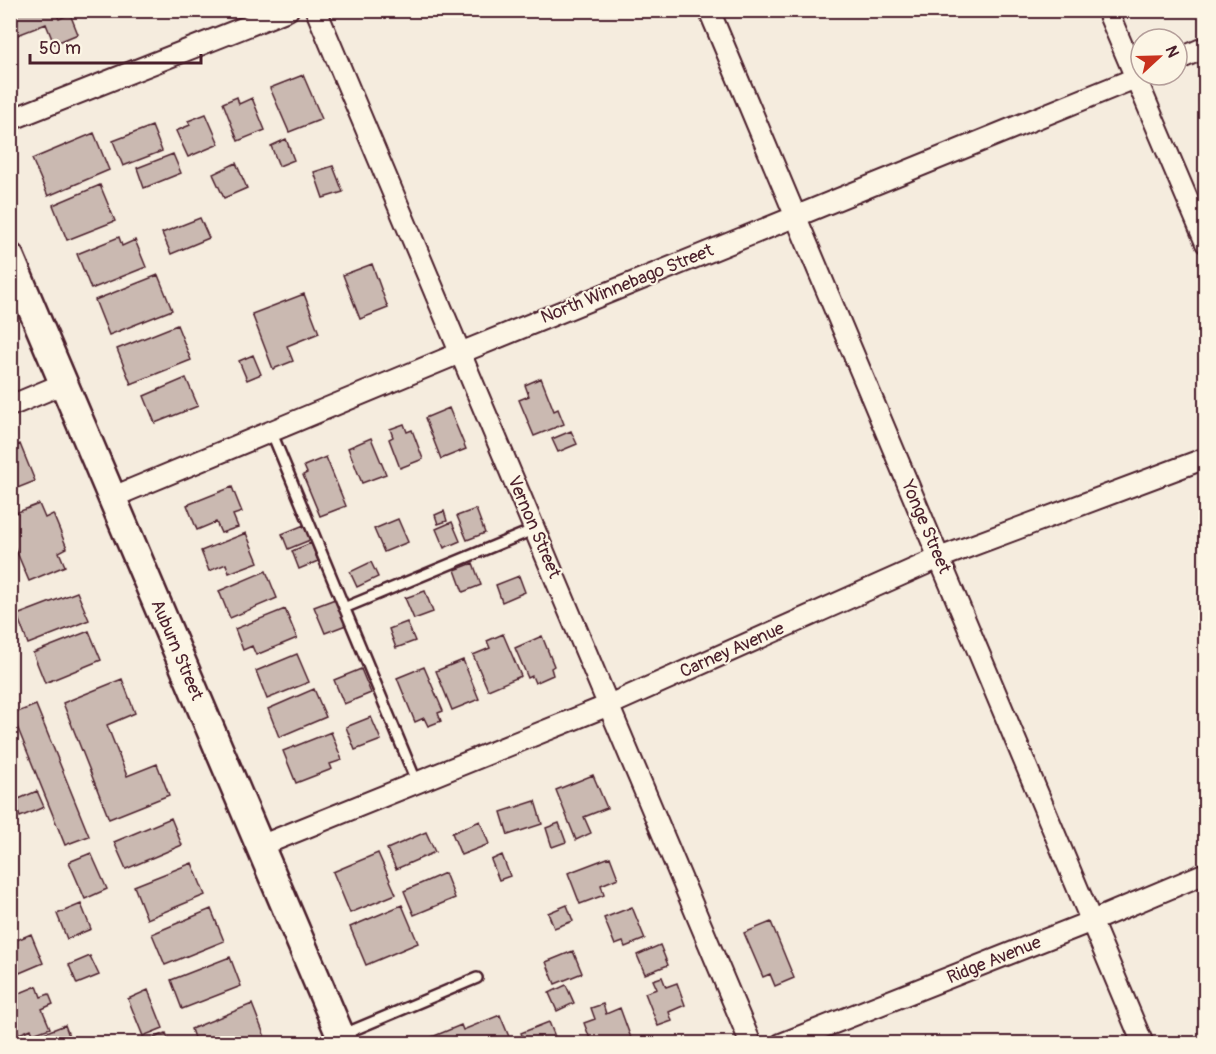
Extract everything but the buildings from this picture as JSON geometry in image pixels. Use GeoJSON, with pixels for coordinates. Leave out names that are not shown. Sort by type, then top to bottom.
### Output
{"type":"FeatureCollection","features":[{"type":"Feature","properties":{"kind":"main road","name":"Auburn Street"},"geometry":{"type":"LineString","coordinates":[[10,257],[342,1040]]}},
{"type":"Feature","properties":{"kind":"street"},"geometry":{"type":"LineString","coordinates":[[10,120],[288,10]]}},
{"type":"Feature","properties":{"kind":"street","name":"Vernon Street"},"geometry":{"type":"LineString","coordinates":[[316,10],[751,1044]]}},
{"type":"Feature","properties":{"kind":"street","name":"Yonge Street"},"geometry":{"type":"LineString","coordinates":[[709,10],[1143,1044]]}},
{"type":"Feature","properties":{"kind":"street"},"geometry":{"type":"LineString","coordinates":[[1107,10],[1129,56]]}},
{"type":"Feature","properties":{"kind":"street"},"geometry":{"type":"LineString","coordinates":[[1189,55],[1206,47]]}},
{"type":"Feature","properties":{"kind":"street","name":"North Winnebago Street"},"geometry":{"type":"LineString","coordinates":[[113,497],[1129,81]]}},
{"type":"Feature","properties":{"kind":"street"},"geometry":{"type":"LineString","coordinates":[[1143,87],[1206,243]]}},
{"type":"Feature","properties":{"kind":"street"},"geometry":{"type":"LineString","coordinates":[[10,406],[65,383]]}},
{"type":"Feature","properties":{"kind":"street","name":"Carney Avenue"},"geometry":{"type":"LineString","coordinates":[[260,846],[609,705],[939,558],[1206,458]]}},
{"type":"Feature","properties":{"kind":"street","name":"Ridge Avenue"},"geometry":{"type":"LineString","coordinates":[[781,1044],[1092,921],[1206,873]]}},
{"type":"Feature","properties":{"kind":"lane"},"geometry":{"type":"LineString","coordinates":[[271,431],[417,783]]}},
{"type":"Feature","properties":{"kind":"lane"},"geometry":{"type":"LineString","coordinates":[[344,608],[535,529]]}},
{"type":"Feature","properties":{"kind":"lane"},"geometry":{"type":"LineString","coordinates":[[342,1040],[477,978]]}}]}
